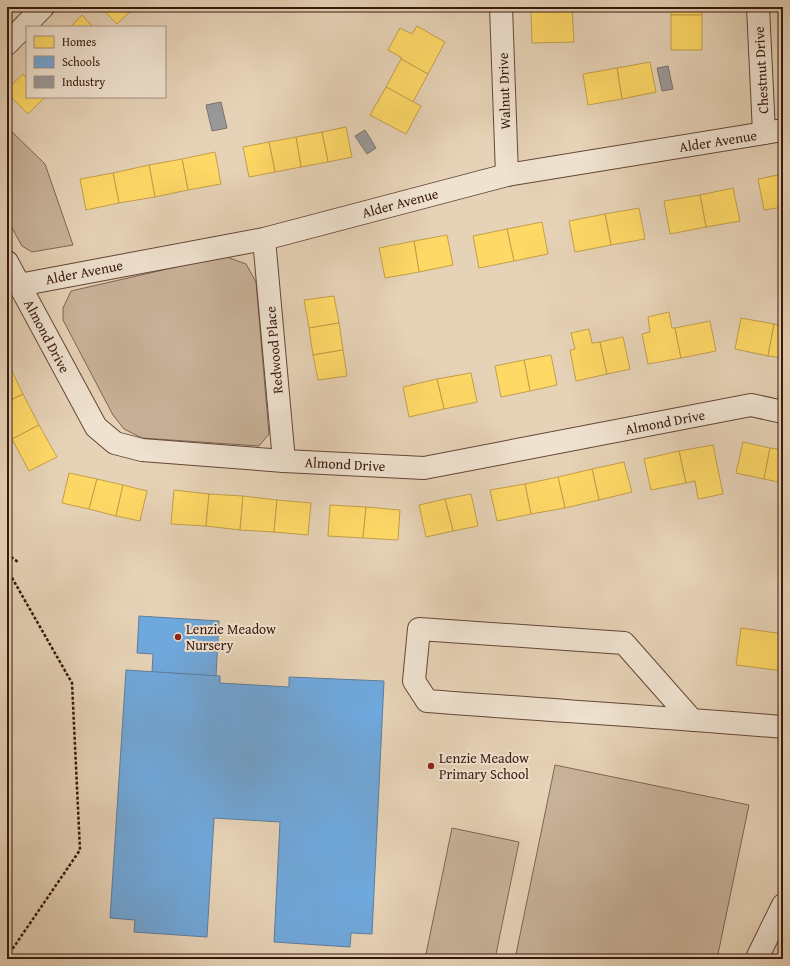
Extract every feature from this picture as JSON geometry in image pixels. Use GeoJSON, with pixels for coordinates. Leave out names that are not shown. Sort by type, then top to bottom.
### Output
{"type":"FeatureCollection","features":[{"type":"Feature","properties":{"kind":"street"},"geometry":{"type":"LineString","coordinates":[[7,44],[43,7]]}},
{"type":"Feature","properties":{"kind":"street","name":"Walnut Drive"},"geometry":{"type":"LineString","coordinates":[[501,7],[506,175]]}},
{"type":"Feature","properties":{"kind":"street","name":"Chestnut Drive"},"geometry":{"type":"LineString","coordinates":[[758,7],[773,131]]}},
{"type":"Feature","properties":{"kind":"street","name":"Alder Avenue"},"geometry":{"type":"LineString","coordinates":[[20,284],[264,239],[506,175],[773,131]]}},
{"type":"Feature","properties":{"kind":"street","name":"Redwood Place"},"geometry":{"type":"LineString","coordinates":[[264,239],[284,461]]}},
{"type":"Feature","properties":{"kind":"street","name":"Almond Drive"},"geometry":{"type":"LineString","coordinates":[[7,262],[96,428],[115,443],[142,450],[284,461],[424,468],[751,405],[783,412]]}},
{"type":"Feature","properties":{"kind":"street"},"geometry":{"type":"LineString","coordinates":[[692,720],[624,643],[419,629],[414,681],[427,701],[783,728]]}},
{"type":"Feature","properties":{"kind":"street"},"geometry":{"type":"LineString","coordinates":[[758,956],[783,905]]}},
{"type":"Feature","properties":{"kind":"path"},"geometry":{"type":"LineString","coordinates":[[7,554],[18,562]]}},
{"type":"Feature","properties":{"kind":"path"},"geometry":{"type":"LineString","coordinates":[[7,569],[72,683],[80,850],[7,957]]}},
{"type":"Feature","properties":{"kind":"shaded area"},"geometry":{"type":"Polygon","coordinates":[[[7,127],[45,164],[73,245],[32,252],[22,246],[7,219],[7,127]]]}},
{"type":"Feature","properties":{"kind":"shaded area"},"geometry":{"type":"Polygon","coordinates":[[[224,256],[246,264],[256,282],[269,434],[259,446],[142,438],[124,429],[113,415],[63,320],[63,308],[71,291],[224,256]]]}},
{"type":"Feature","properties":{"kind":"shaded area"},"geometry":{"type":"Polygon","coordinates":[[[555,765],[749,805],[717,959],[515,959],[555,765]]]}},
{"type":"Feature","properties":{"kind":"shaded area"},"geometry":{"type":"Polygon","coordinates":[[[452,828],[519,842],[495,959],[425,959],[452,828]]]}},
{"type":"Feature","properties":{"kind":"building: Homes"},"geometry":{"type":"Polygon","coordinates":[[[100,7],[135,7],[117,24],[100,7]]]}},
{"type":"Feature","properties":{"kind":"building: Homes"},"geometry":{"type":"Polygon","coordinates":[[[541,7],[572,7],[572,9],[541,10],[541,7]]]}},
{"type":"Feature","properties":{"kind":"building: Homes"},"geometry":{"type":"Polygon","coordinates":[[[670,7],[701,7],[702,15],[671,15],[670,7]]]}},
{"type":"Feature","properties":{"kind":"building: Homes"},"geometry":{"type":"Polygon","coordinates":[[[572,9],[574,42],[532,43],[531,11],[572,9]]]}},
{"type":"Feature","properties":{"kind":"building: Homes"},"geometry":{"type":"Polygon","coordinates":[[[82,15],[92,26],[71,26],[82,15]]]}},
{"type":"Feature","properties":{"kind":"building: Homes"},"geometry":{"type":"Polygon","coordinates":[[[671,15],[702,15],[702,50],[671,50],[671,15]]]}},
{"type":"Feature","properties":{"kind":"building: Homes"},"geometry":{"type":"Polygon","coordinates":[[[417,26],[445,42],[428,74],[388,50],[400,28],[412,34],[417,26]]]}},
{"type":"Feature","properties":{"kind":"building: Homes"},"geometry":{"type":"Polygon","coordinates":[[[401,59],[428,74],[413,102],[386,87],[401,59]]]}},
{"type":"Feature","properties":{"kind":"building: Homes"},"geometry":{"type":"Polygon","coordinates":[[[650,62],[656,92],[622,99],[617,68],[650,62]]]}},
{"type":"Feature","properties":{"kind":"building: Homes"},"geometry":{"type":"Polygon","coordinates":[[[617,68],[622,99],[588,105],[583,74],[617,68]]]}},
{"type":"Feature","properties":{"kind":"building: Homes"},"geometry":{"type":"Polygon","coordinates":[[[23,74],[26,77],[26,98],[44,98],[28,114],[7,93],[7,89],[23,74]]]}},
{"type":"Feature","properties":{"kind":"building: Homes"},"geometry":{"type":"Polygon","coordinates":[[[386,87],[421,106],[406,134],[370,115],[386,87]]]}},
{"type":"Feature","properties":{"kind":"building: Homes"},"geometry":{"type":"Polygon","coordinates":[[[346,127],[352,157],[328,162],[322,132],[346,127]]]}},
{"type":"Feature","properties":{"kind":"building: Homes"},"geometry":{"type":"Polygon","coordinates":[[[322,132],[328,162],[301,167],[296,137],[322,132]]]}},
{"type":"Feature","properties":{"kind":"building: Homes"},"geometry":{"type":"Polygon","coordinates":[[[296,137],[301,167],[275,172],[269,142],[296,137]]]}},
{"type":"Feature","properties":{"kind":"building: Homes"},"geometry":{"type":"Polygon","coordinates":[[[269,142],[275,172],[249,177],[243,147],[269,142]]]}},
{"type":"Feature","properties":{"kind":"building: Homes"},"geometry":{"type":"Polygon","coordinates":[[[215,152],[221,184],[188,190],[182,159],[215,152]]]}},
{"type":"Feature","properties":{"kind":"building: Homes"},"geometry":{"type":"Polygon","coordinates":[[[182,159],[188,190],[155,197],[149,165],[182,159]]]}},
{"type":"Feature","properties":{"kind":"building: Homes"},"geometry":{"type":"Polygon","coordinates":[[[149,165],[155,197],[119,203],[113,173],[149,165]]]}},
{"type":"Feature","properties":{"kind":"building: Homes"},"geometry":{"type":"Polygon","coordinates":[[[113,173],[119,203],[86,210],[80,179],[113,173]]]}},
{"type":"Feature","properties":{"kind":"building: Homes"},"geometry":{"type":"Polygon","coordinates":[[[783,174],[783,207],[764,210],[758,179],[783,174]]]}},
{"type":"Feature","properties":{"kind":"building: Homes"},"geometry":{"type":"Polygon","coordinates":[[[733,188],[740,221],[706,227],[700,195],[733,188]]]}},
{"type":"Feature","properties":{"kind":"building: Homes"},"geometry":{"type":"Polygon","coordinates":[[[700,195],[706,227],[670,234],[664,201],[700,195]]]}},
{"type":"Feature","properties":{"kind":"building: Homes"},"geometry":{"type":"Polygon","coordinates":[[[639,208],[645,239],[611,245],[605,214],[639,208]]]}},
{"type":"Feature","properties":{"kind":"building: Homes"},"geometry":{"type":"Polygon","coordinates":[[[605,214],[611,245],[575,252],[569,221],[605,214]]]}},
{"type":"Feature","properties":{"kind":"building: Homes"},"geometry":{"type":"Polygon","coordinates":[[[542,222],[548,254],[514,261],[507,229],[542,222]]]}},
{"type":"Feature","properties":{"kind":"building: Homes"},"geometry":{"type":"Polygon","coordinates":[[[507,229],[514,261],[479,268],[473,236],[507,229]]]}},
{"type":"Feature","properties":{"kind":"building: Homes"},"geometry":{"type":"Polygon","coordinates":[[[447,235],[453,265],[419,272],[414,241],[447,235]]]}},
{"type":"Feature","properties":{"kind":"building: Homes"},"geometry":{"type":"Polygon","coordinates":[[[414,241],[419,272],[385,278],[379,248],[414,241]]]}},
{"type":"Feature","properties":{"kind":"building: Homes"},"geometry":{"type":"Polygon","coordinates":[[[334,296],[339,323],[309,328],[304,300],[334,296]]]}},
{"type":"Feature","properties":{"kind":"building: Homes"},"geometry":{"type":"Polygon","coordinates":[[[669,312],[672,328],[675,328],[681,358],[648,364],[642,334],[650,332],[648,317],[669,312]]]}},
{"type":"Feature","properties":{"kind":"building: Homes"},"geometry":{"type":"Polygon","coordinates":[[[741,318],[774,324],[768,356],[735,349],[741,318]]]}},
{"type":"Feature","properties":{"kind":"building: Homes"},"geometry":{"type":"Polygon","coordinates":[[[710,321],[716,351],[681,358],[675,328],[710,321]]]}},
{"type":"Feature","properties":{"kind":"building: Homes"},"geometry":{"type":"Polygon","coordinates":[[[339,323],[343,350],[313,355],[309,328],[339,323]]]}},
{"type":"Feature","properties":{"kind":"building: Homes"},"geometry":{"type":"Polygon","coordinates":[[[774,324],[783,326],[783,358],[768,356],[774,324]]]}},
{"type":"Feature","properties":{"kind":"building: Homes"},"geometry":{"type":"Polygon","coordinates":[[[589,329],[592,343],[600,342],[607,374],[576,381],[570,350],[575,349],[571,333],[589,329]]]}},
{"type":"Feature","properties":{"kind":"building: Homes"},"geometry":{"type":"Polygon","coordinates":[[[623,337],[630,369],[607,374],[600,342],[623,337]]]}},
{"type":"Feature","properties":{"kind":"building: Homes"},"geometry":{"type":"Polygon","coordinates":[[[343,350],[347,376],[318,380],[313,355],[343,350]]]}},
{"type":"Feature","properties":{"kind":"building: Homes"},"geometry":{"type":"Polygon","coordinates":[[[551,355],[557,385],[530,391],[524,360],[551,355]]]}},
{"type":"Feature","properties":{"kind":"building: Homes"},"geometry":{"type":"Polygon","coordinates":[[[524,360],[530,391],[501,397],[495,366],[524,360]]]}},
{"type":"Feature","properties":{"kind":"building: Homes"},"geometry":{"type":"Polygon","coordinates":[[[9,365],[23,394],[7,402],[7,366],[9,365]]]}},
{"type":"Feature","properties":{"kind":"building: Homes"},"geometry":{"type":"Polygon","coordinates":[[[471,373],[477,402],[444,409],[437,379],[471,373]]]}},
{"type":"Feature","properties":{"kind":"building: Homes"},"geometry":{"type":"Polygon","coordinates":[[[437,379],[444,409],[409,417],[403,387],[437,379]]]}},
{"type":"Feature","properties":{"kind":"building: Homes"},"geometry":{"type":"Polygon","coordinates":[[[23,394],[39,425],[12,439],[7,430],[7,402],[23,394]]]}},
{"type":"Feature","properties":{"kind":"building: Homes"},"geometry":{"type":"Polygon","coordinates":[[[39,425],[57,457],[29,471],[12,439],[39,425]]]}},
{"type":"Feature","properties":{"kind":"building: Homes"},"geometry":{"type":"Polygon","coordinates":[[[743,442],[770,448],[764,479],[736,473],[743,442]]]}},
{"type":"Feature","properties":{"kind":"building: Homes"},"geometry":{"type":"Polygon","coordinates":[[[713,445],[723,494],[698,499],[695,481],[686,483],[679,451],[713,445]]]}},
{"type":"Feature","properties":{"kind":"building: Homes"},"geometry":{"type":"Polygon","coordinates":[[[770,448],[783,450],[783,483],[764,479],[770,448]]]}},
{"type":"Feature","properties":{"kind":"building: Homes"},"geometry":{"type":"Polygon","coordinates":[[[679,451],[686,483],[651,490],[644,459],[679,451]]]}},
{"type":"Feature","properties":{"kind":"building: Homes"},"geometry":{"type":"Polygon","coordinates":[[[624,462],[632,492],[599,500],[592,469],[624,462]]]}},
{"type":"Feature","properties":{"kind":"building: Homes"},"geometry":{"type":"Polygon","coordinates":[[[592,469],[599,500],[565,508],[558,477],[592,469]]]}},
{"type":"Feature","properties":{"kind":"building: Homes"},"geometry":{"type":"Polygon","coordinates":[[[69,473],[97,479],[89,509],[62,503],[69,473]]]}},
{"type":"Feature","properties":{"kind":"building: Homes"},"geometry":{"type":"Polygon","coordinates":[[[558,477],[565,508],[531,514],[525,484],[558,477]]]}},
{"type":"Feature","properties":{"kind":"building: Homes"},"geometry":{"type":"Polygon","coordinates":[[[97,479],[123,485],[116,516],[89,509],[97,479]]]}},
{"type":"Feature","properties":{"kind":"building: Homes"},"geometry":{"type":"Polygon","coordinates":[[[525,484],[531,514],[497,521],[490,490],[525,484]]]}},
{"type":"Feature","properties":{"kind":"building: Homes"},"geometry":{"type":"Polygon","coordinates":[[[123,485],[147,491],[140,521],[116,516],[123,485]]]}},
{"type":"Feature","properties":{"kind":"building: Homes"},"geometry":{"type":"Polygon","coordinates":[[[174,490],[209,494],[206,526],[171,524],[174,490]]]}},
{"type":"Feature","properties":{"kind":"building: Homes"},"geometry":{"type":"Polygon","coordinates":[[[209,494],[243,496],[240,530],[206,526],[209,494]]]}},
{"type":"Feature","properties":{"kind":"building: Homes"},"geometry":{"type":"Polygon","coordinates":[[[471,494],[478,526],[453,531],[445,499],[471,494]]]}},
{"type":"Feature","properties":{"kind":"building: Homes"},"geometry":{"type":"Polygon","coordinates":[[[243,496],[277,500],[274,532],[240,530],[243,496]]]}},
{"type":"Feature","properties":{"kind":"building: Homes"},"geometry":{"type":"Polygon","coordinates":[[[445,499],[453,531],[426,537],[419,505],[445,499]]]}},
{"type":"Feature","properties":{"kind":"building: Homes"},"geometry":{"type":"Polygon","coordinates":[[[277,500],[311,503],[308,535],[274,532],[277,500]]]}},
{"type":"Feature","properties":{"kind":"building: Homes"},"geometry":{"type":"Polygon","coordinates":[[[330,505],[366,507],[363,538],[328,536],[330,505]]]}},
{"type":"Feature","properties":{"kind":"building: Homes"},"geometry":{"type":"Polygon","coordinates":[[[366,507],[400,510],[398,540],[363,538],[366,507]]]}},
{"type":"Feature","properties":{"kind":"building: Homes"},"geometry":{"type":"Polygon","coordinates":[[[741,628],[783,634],[783,671],[736,665],[741,628]]]}},
{"type":"Feature","properties":{"kind":"building: Schools","name":"Lenzie Meadow Nursery"},"geometry":{"type":"Polygon","coordinates":[[[139,616],[219,621],[216,676],[152,672],[153,654],[137,653],[139,616]]]}},
{"type":"Feature","properties":{"kind":"building: Schools"},"geometry":{"type":"Polygon","coordinates":[[[126,670],[220,676],[220,683],[289,687],[289,677],[384,681],[372,934],[351,933],[350,947],[274,942],[280,822],[214,818],[207,937],[134,932],[135,920],[110,918],[126,670]]]}},
{"type":"Feature","properties":{"kind":"building: Industry"},"geometry":{"type":"Polygon","coordinates":[[[668,66],[673,89],[662,91],[657,68],[668,66]]]}},
{"type":"Feature","properties":{"kind":"building: Industry"},"geometry":{"type":"Polygon","coordinates":[[[221,102],[227,128],[212,131],[206,105],[221,102]]]}},
{"type":"Feature","properties":{"kind":"building: Industry"},"geometry":{"type":"Polygon","coordinates":[[[365,130],[376,148],[367,154],[355,136],[365,130]]]}},
{"type":"Feature","properties":{"kind":"place","name":"Lenzie Meadow Nursery"},"geometry":{"type":"Point","coordinates":[178,637]}},
{"type":"Feature","properties":{"kind":"place","name":"Lenzie Meadow Primary School"},"geometry":{"type":"Point","coordinates":[431,766]}}]}
